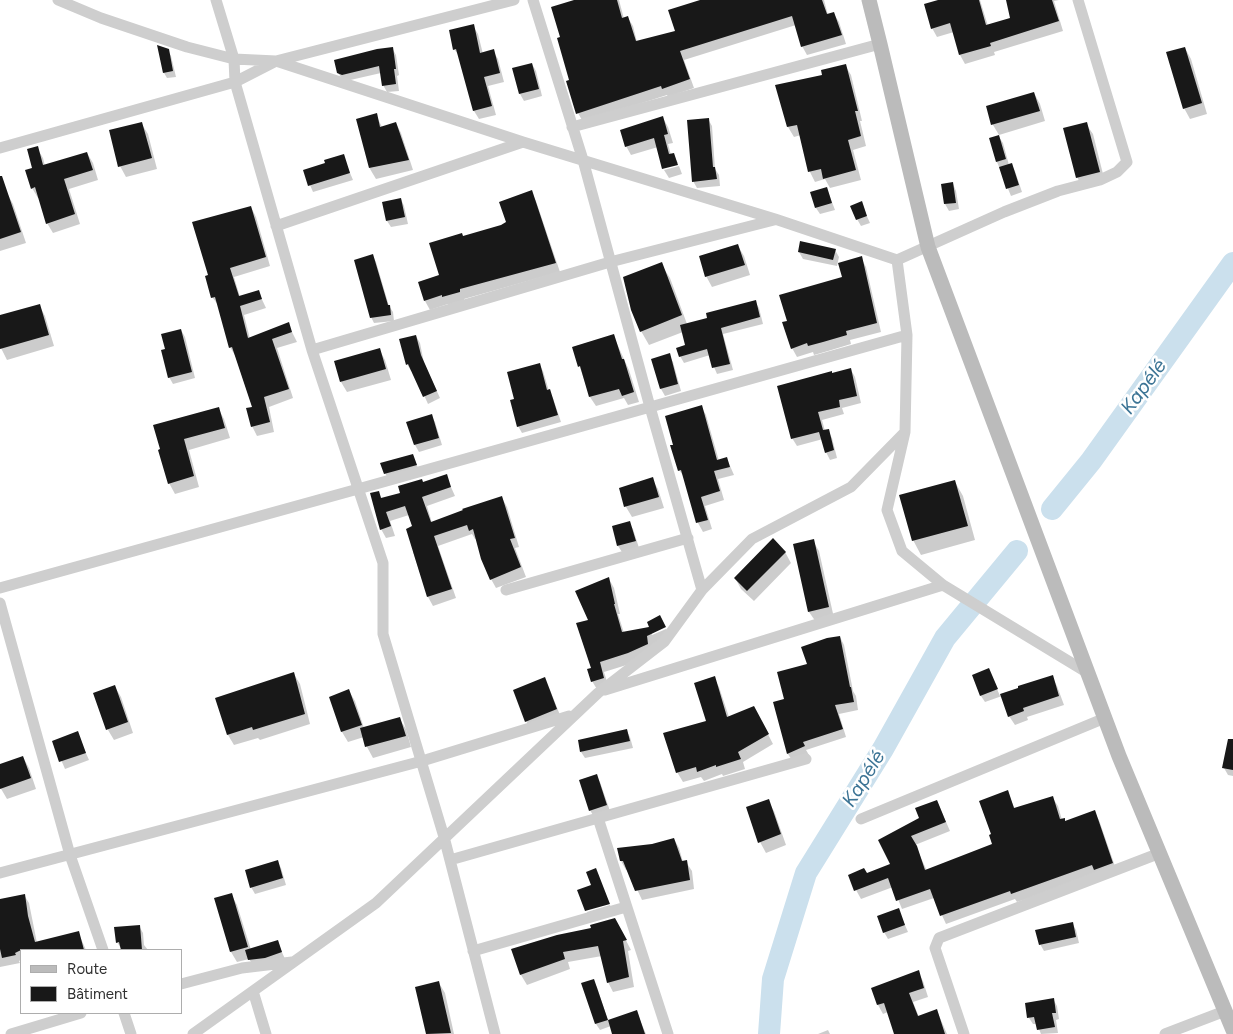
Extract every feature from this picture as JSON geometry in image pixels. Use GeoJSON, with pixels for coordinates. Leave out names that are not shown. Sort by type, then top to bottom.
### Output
{"type":"FeatureCollection","features":[{"type":"Feature","properties":{"kind":"street"},"geometry":{"type":"LineString","coordinates":[[58,0],[122,26],[187,48],[234,59],[276,61],[523,142],[897,260],[1049,194],[1100,180],[1117,172],[1127,162],[1078,0]]}},
{"type":"Feature","properties":{"kind":"street"},"geometry":{"type":"LineString","coordinates":[[216,0],[234,59],[234,82],[312,350],[383,563],[383,634],[444,837],[496,1034]]}},
{"type":"Feature","properties":{"kind":"street"},"geometry":{"type":"LineString","coordinates":[[0,148],[234,82],[276,61],[514,0]]}},
{"type":"Feature","properties":{"kind":"street"},"geometry":{"type":"LineString","coordinates":[[533,0],[583,160],[702,590]]}},
{"type":"Feature","properties":{"kind":"street"},"geometry":{"type":"LineString","coordinates":[[869,0],[928,247],[1105,718],[1233,1030]]}},
{"type":"Feature","properties":{"kind":"street"},"geometry":{"type":"LineString","coordinates":[[572,127],[880,44]]}},
{"type":"Feature","properties":{"kind":"street"},"geometry":{"type":"LineString","coordinates":[[276,226],[523,142]]}},
{"type":"Feature","properties":{"kind":"street"},"geometry":{"type":"LineString","coordinates":[[312,350],[610,262],[775,220]]}},
{"type":"Feature","properties":{"kind":"street"},"geometry":{"type":"LineString","coordinates":[[897,260],[907,335],[905,432],[887,510],[902,551],[943,585],[1088,673]]}},
{"type":"Feature","properties":{"kind":"street"},"geometry":{"type":"LineString","coordinates":[[0,588],[907,335]]}},
{"type":"Feature","properties":{"kind":"street"},"geometry":{"type":"LineString","coordinates":[[193,1034],[376,903],[573,715],[598,693],[664,642],[702,590],[752,539],[851,487],[905,432]]}},
{"type":"Feature","properties":{"kind":"street"},"geometry":{"type":"LineString","coordinates":[[506,590],[688,538]]}},
{"type":"Feature","properties":{"kind":"street"},"geometry":{"type":"LineString","coordinates":[[598,693],[943,585]]}},
{"type":"Feature","properties":{"kind":"street"},"geometry":{"type":"LineString","coordinates":[[0,603],[2,616],[70,855],[103,949]]}},
{"type":"Feature","properties":{"kind":"street"},"geometry":{"type":"LineString","coordinates":[[0,873],[422,761],[573,715]]}},
{"type":"Feature","properties":{"kind":"street"},"geometry":{"type":"LineString","coordinates":[[861,819],[1105,718]]}},
{"type":"Feature","properties":{"kind":"street"},"geometry":{"type":"LineString","coordinates":[[450,860],[806,759]]}},
{"type":"Feature","properties":{"kind":"street"},"geometry":{"type":"LineString","coordinates":[[598,818],[668,1034]]}},
{"type":"Feature","properties":{"kind":"street"},"geometry":{"type":"LineString","coordinates":[[964,1034],[935,948],[939,938],[1160,853]]}},
{"type":"Feature","properties":{"kind":"street"},"geometry":{"type":"LineString","coordinates":[[473,951],[626,907]]}},
{"type":"Feature","properties":{"kind":"street"},"geometry":{"type":"LineString","coordinates":[[182,984],[242,968],[293,962]]}},
{"type":"Feature","properties":{"kind":"street"},"geometry":{"type":"LineString","coordinates":[[253,990],[266,1034]]}},
{"type":"Feature","properties":{"kind":"street"},"geometry":{"type":"LineString","coordinates":[[1165,1034],[1225,1011]]}},
{"type":"Feature","properties":{"kind":"street"},"geometry":{"type":"LineString","coordinates":[[11,1034],[78,1014]]}},
{"type":"Feature","properties":{"kind":"street"},"geometry":{"type":"LineString","coordinates":[[124,1014],[132,1034]]}},
{"type":"Feature","properties":{"kind":"building"},"geometry":{"type":"Polygon","coordinates":[[[574,0],[617,0],[622,18],[628,16],[636,41],[675,31],[668,10],[700,0],[822,0],[827,14],[834,12],[842,35],[801,47],[792,16],[680,51],[690,79],[662,89],[661,86],[576,114],[566,81],[569,80],[557,38],[560,37],[551,7],[574,0]]]}},
{"type":"Feature","properties":{"kind":"building"},"geometry":{"type":"Polygon","coordinates":[[[938,0],[979,0],[986,25],[1010,18],[1006,0],[1052,0],[1059,21],[990,43],[991,46],[959,55],[950,23],[931,29],[924,4],[938,0]]]}},
{"type":"Feature","properties":{"kind":"building"},"geometry":{"type":"Polygon","coordinates":[[[474,24],[480,53],[494,49],[500,73],[484,77],[492,106],[473,111],[456,49],[453,50],[449,30],[474,24]]]}},
{"type":"Feature","properties":{"kind":"building"},"geometry":{"type":"Polygon","coordinates":[[[157,45],[169,49],[173,71],[163,73],[157,45]]]}},
{"type":"Feature","properties":{"kind":"building"},"geometry":{"type":"Polygon","coordinates":[[[393,47],[396,84],[382,86],[379,66],[342,75],[337,73],[334,60],[393,47]]]}},
{"type":"Feature","properties":{"kind":"building"},"geometry":{"type":"Polygon","coordinates":[[[1185,47],[1202,103],[1183,109],[1166,52],[1185,47]]]}},
{"type":"Feature","properties":{"kind":"building"},"geometry":{"type":"Polygon","coordinates":[[[532,63],[539,89],[519,94],[512,68],[532,63]]]}},
{"type":"Feature","properties":{"kind":"building"},"geometry":{"type":"Polygon","coordinates":[[[846,64],[858,111],[855,111],[861,136],[848,140],[856,170],[823,179],[821,169],[808,172],[797,125],[787,127],[775,85],[822,75],[821,70],[846,64]]]}},
{"type":"Feature","properties":{"kind":"building"},"geometry":{"type":"Polygon","coordinates":[[[1034,92],[1040,111],[991,125],[986,106],[1034,92]]]}},
{"type":"Feature","properties":{"kind":"building"},"geometry":{"type":"Polygon","coordinates":[[[377,113],[380,127],[396,122],[409,160],[369,168],[356,119],[377,113]]]}},
{"type":"Feature","properties":{"kind":"building"},"geometry":{"type":"Polygon","coordinates":[[[663,116],[668,134],[664,135],[669,154],[674,153],[678,165],[662,169],[654,138],[625,147],[620,130],[663,116]]]}},
{"type":"Feature","properties":{"kind":"building"},"geometry":{"type":"Polygon","coordinates":[[[709,118],[713,167],[715,167],[717,179],[692,182],[687,120],[709,118]]]}},
{"type":"Feature","properties":{"kind":"building"},"geometry":{"type":"Polygon","coordinates":[[[142,122],[152,158],[118,167],[109,130],[142,122]]]}},
{"type":"Feature","properties":{"kind":"building"},"geometry":{"type":"Polygon","coordinates":[[[1087,122],[1100,172],[1076,178],[1063,128],[1087,122]]]}},
{"type":"Feature","properties":{"kind":"building"},"geometry":{"type":"Polygon","coordinates":[[[999,135],[1006,159],[996,162],[989,138],[999,135]]]}},
{"type":"Feature","properties":{"kind":"building"},"geometry":{"type":"Polygon","coordinates":[[[38,146],[43,165],[87,152],[93,170],[64,179],[75,214],[46,224],[35,187],[31,189],[25,170],[32,168],[27,149],[38,146]]]}},
{"type":"Feature","properties":{"kind":"building"},"geometry":{"type":"Polygon","coordinates":[[[344,154],[350,173],[308,186],[303,170],[325,163],[324,160],[344,154]]]}},
{"type":"Feature","properties":{"kind":"building"},"geometry":{"type":"Polygon","coordinates":[[[1012,163],[1019,185],[1006,189],[999,167],[1012,163]]]}},
{"type":"Feature","properties":{"kind":"building"},"geometry":{"type":"Polygon","coordinates":[[[0,176],[2,176],[21,232],[0,239],[0,176]]]}},
{"type":"Feature","properties":{"kind":"building"},"geometry":{"type":"Polygon","coordinates":[[[953,182],[956,203],[944,204],[941,184],[953,182]]]}},
{"type":"Feature","properties":{"kind":"building"},"geometry":{"type":"Polygon","coordinates":[[[827,187],[832,203],[815,208],[810,192],[827,187]]]}},
{"type":"Feature","properties":{"kind":"building"},"geometry":{"type":"Polygon","coordinates":[[[532,190],[556,263],[460,289],[460,292],[424,301],[418,282],[439,275],[429,243],[462,233],[463,236],[501,225],[506,222],[499,202],[532,190]]]}},
{"type":"Feature","properties":{"kind":"building"},"geometry":{"type":"Polygon","coordinates":[[[401,198],[405,217],[386,221],[382,202],[401,198]]]}},
{"type":"Feature","properties":{"kind":"building"},"geometry":{"type":"Polygon","coordinates":[[[862,201],[867,216],[856,220],[850,206],[862,201]]]}},
{"type":"Feature","properties":{"kind":"building"},"geometry":{"type":"Polygon","coordinates":[[[251,206],[266,257],[230,268],[239,296],[259,290],[262,299],[240,306],[248,338],[289,322],[292,332],[272,339],[289,389],[264,397],[270,422],[251,427],[246,408],[252,407],[232,347],[229,348],[215,297],[211,298],[205,276],[208,275],[192,222],[251,206]]]}},
{"type":"Feature","properties":{"kind":"building"},"geometry":{"type":"Polygon","coordinates":[[[800,241],[836,249],[833,260],[798,252],[800,241]]]}},
{"type":"Feature","properties":{"kind":"building"},"geometry":{"type":"Polygon","coordinates":[[[738,244],[745,265],[705,277],[699,256],[738,244]]]}},
{"type":"Feature","properties":{"kind":"building"},"geometry":{"type":"Polygon","coordinates":[[[373,254],[388,305],[390,305],[391,315],[370,318],[354,260],[373,254]]]}},
{"type":"Feature","properties":{"kind":"building"},"geometry":{"type":"Polygon","coordinates":[[[862,256],[877,323],[846,331],[847,335],[808,346],[807,343],[791,349],[782,322],[787,321],[779,295],[842,277],[838,263],[862,256]]]}},
{"type":"Feature","properties":{"kind":"building"},"geometry":{"type":"Polygon","coordinates":[[[662,262],[682,315],[640,332],[631,310],[623,277],[662,262]]]}},
{"type":"Feature","properties":{"kind":"building"},"geometry":{"type":"Polygon","coordinates":[[[756,300],[760,317],[721,328],[730,364],[712,368],[707,349],[679,357],[676,348],[685,345],[680,325],[707,318],[706,313],[756,300]]]}},
{"type":"Feature","properties":{"kind":"building"},"geometry":{"type":"Polygon","coordinates":[[[40,304],[49,335],[0,349],[0,315],[40,304]]]}},
{"type":"Feature","properties":{"kind":"building"},"geometry":{"type":"Polygon","coordinates":[[[181,329],[192,372],[168,378],[161,350],[165,349],[161,334],[181,329]]]}},
{"type":"Feature","properties":{"kind":"building"},"geometry":{"type":"Polygon","coordinates":[[[614,334],[634,392],[622,396],[619,389],[589,397],[572,347],[614,334]]]}},
{"type":"Feature","properties":{"kind":"building"},"geometry":{"type":"Polygon","coordinates":[[[416,335],[421,355],[437,391],[423,397],[408,364],[406,365],[399,339],[416,335]]]}},
{"type":"Feature","properties":{"kind":"building"},"geometry":{"type":"Polygon","coordinates":[[[380,348],[386,369],[340,382],[334,361],[380,348]]]}},
{"type":"Feature","properties":{"kind":"building"},"geometry":{"type":"Polygon","coordinates":[[[670,353],[678,384],[660,389],[651,359],[670,353]]]}},
{"type":"Feature","properties":{"kind":"building"},"geometry":{"type":"Polygon","coordinates":[[[540,363],[547,390],[550,389],[558,415],[517,427],[510,400],[514,399],[507,372],[540,363]]]}},
{"type":"Feature","properties":{"kind":"building"},"geometry":{"type":"Polygon","coordinates":[[[851,368],[857,396],[839,400],[840,407],[818,412],[823,430],[829,429],[834,450],[825,453],[819,432],[791,439],[777,386],[832,371],[832,373],[851,368]]]}},
{"type":"Feature","properties":{"kind":"building"},"geometry":{"type":"Polygon","coordinates":[[[702,405],[717,460],[727,457],[730,467],[714,471],[720,491],[701,497],[708,520],[696,523],[681,470],[678,471],[670,445],[673,445],[665,416],[702,405]]]}},
{"type":"Feature","properties":{"kind":"building"},"geometry":{"type":"Polygon","coordinates":[[[219,407],[225,428],[184,439],[194,476],[168,484],[153,425],[219,407]]]}},
{"type":"Feature","properties":{"kind":"building"},"geometry":{"type":"Polygon","coordinates":[[[432,414],[439,438],[414,445],[406,422],[432,414]]]}},
{"type":"Feature","properties":{"kind":"building"},"geometry":{"type":"Polygon","coordinates":[[[413,454],[417,465],[384,474],[380,463],[413,454]]]}},
{"type":"Feature","properties":{"kind":"building"},"geometry":{"type":"Polygon","coordinates":[[[447,474],[451,487],[422,497],[431,522],[462,509],[502,496],[515,538],[510,539],[521,567],[490,580],[481,559],[473,529],[469,531],[467,525],[434,536],[452,589],[427,597],[406,529],[412,526],[405,506],[386,512],[391,526],[380,530],[370,493],[379,491],[381,498],[400,493],[398,486],[422,479],[423,482],[447,474]]]}},
{"type":"Feature","properties":{"kind":"building"},"geometry":{"type":"Polygon","coordinates":[[[653,477],[659,497],[624,507],[619,488],[653,477]]]}},
{"type":"Feature","properties":{"kind":"building"},"geometry":{"type":"Polygon","coordinates":[[[955,480],[968,526],[912,541],[899,495],[955,480]]]}},
{"type":"Feature","properties":{"kind":"building"},"geometry":{"type":"Polygon","coordinates":[[[630,521],[636,541],[617,546],[612,526],[630,521]]]}},
{"type":"Feature","properties":{"kind":"building"},"geometry":{"type":"Polygon","coordinates":[[[773,538],[786,552],[747,591],[734,578],[773,538]]]}},
{"type":"Feature","properties":{"kind":"building"},"geometry":{"type":"Polygon","coordinates":[[[814,539],[829,607],[808,612],[793,544],[814,539]]]}},
{"type":"Feature","properties":{"kind":"building"},"geometry":{"type":"Polygon","coordinates":[[[609,577],[622,632],[649,627],[647,622],[660,615],[666,627],[647,636],[648,644],[600,662],[604,678],[591,682],[587,669],[591,668],[576,623],[588,620],[575,591],[609,577]]]}},
{"type":"Feature","properties":{"kind":"building"},"geometry":{"type":"Polygon","coordinates":[[[840,636],[854,702],[835,705],[843,729],[803,742],[805,746],[787,754],[773,702],[784,699],[777,672],[807,664],[801,647],[827,638],[840,636]]]}},
{"type":"Feature","properties":{"kind":"building"},"geometry":{"type":"Polygon","coordinates":[[[989,668],[998,689],[980,696],[972,675],[989,668]]]}},
{"type":"Feature","properties":{"kind":"building"},"geometry":{"type":"Polygon","coordinates":[[[294,672],[305,714],[253,730],[252,727],[227,735],[215,698],[294,672]]]}},
{"type":"Feature","properties":{"kind":"building"},"geometry":{"type":"Polygon","coordinates":[[[1053,675],[1059,696],[1023,708],[1024,711],[1008,717],[1000,694],[1053,675]]]}},
{"type":"Feature","properties":{"kind":"building"},"geometry":{"type":"Polygon","coordinates":[[[715,676],[727,717],[754,706],[769,734],[738,752],[741,759],[697,772],[696,767],[676,773],[663,733],[706,721],[694,683],[715,676]]]}},
{"type":"Feature","properties":{"kind":"building"},"geometry":{"type":"Polygon","coordinates":[[[545,677],[557,709],[525,722],[513,690],[545,677]]]}},
{"type":"Feature","properties":{"kind":"building"},"geometry":{"type":"Polygon","coordinates":[[[115,685],[128,722],[106,730],[93,693],[115,685]]]}},
{"type":"Feature","properties":{"kind":"building"},"geometry":{"type":"Polygon","coordinates":[[[349,689],[362,725],[341,732],[329,697],[349,689]]]}},
{"type":"Feature","properties":{"kind":"building"},"geometry":{"type":"Polygon","coordinates":[[[400,717],[406,736],[365,747],[360,728],[400,717]]]}},
{"type":"Feature","properties":{"kind":"building"},"geometry":{"type":"Polygon","coordinates":[[[627,729],[630,741],[580,752],[578,740],[627,729]]]}},
{"type":"Feature","properties":{"kind":"building"},"geometry":{"type":"Polygon","coordinates":[[[78,731],[86,753],[59,762],[52,741],[78,731]]]}},
{"type":"Feature","properties":{"kind":"building"},"geometry":{"type":"Polygon","coordinates":[[[1228,739],[1233,739],[1233,770],[1222,768],[1228,739]]]}},
{"type":"Feature","properties":{"kind":"building"},"geometry":{"type":"Polygon","coordinates":[[[23,756],[31,778],[0,789],[0,764],[23,756]]]}},
{"type":"Feature","properties":{"kind":"building"},"geometry":{"type":"Polygon","coordinates":[[[597,774],[607,805],[589,811],[579,780],[597,774]]]}},
{"type":"Feature","properties":{"kind":"building"},"geometry":{"type":"Polygon","coordinates":[[[1008,790],[1014,808],[1053,796],[1060,819],[1065,818],[1065,821],[1095,810],[1113,863],[1094,870],[1092,865],[1011,894],[1010,891],[940,916],[930,889],[896,901],[888,878],[854,891],[848,875],[864,868],[867,873],[890,864],[878,840],[919,818],[915,808],[937,800],[946,822],[911,836],[917,846],[925,870],[992,844],[989,835],[991,834],[979,801],[1008,790]]]}},
{"type":"Feature","properties":{"kind":"building"},"geometry":{"type":"Polygon","coordinates":[[[769,799],[781,834],[758,843],[746,807],[769,799]]]}},
{"type":"Feature","properties":{"kind":"building"},"geometry":{"type":"Polygon","coordinates":[[[674,838],[682,861],[687,860],[690,880],[635,891],[623,861],[620,861],[617,848],[652,844],[674,838]]]}},
{"type":"Feature","properties":{"kind":"building"},"geometry":{"type":"Polygon","coordinates":[[[278,860],[283,878],[250,888],[245,870],[278,860]]]}},
{"type":"Feature","properties":{"kind":"building"},"geometry":{"type":"Polygon","coordinates":[[[596,868],[610,904],[585,911],[577,890],[591,885],[586,872],[596,868]]]}},
{"type":"Feature","properties":{"kind":"building"},"geometry":{"type":"Polygon","coordinates":[[[232,893],[248,947],[230,952],[214,898],[232,893]]]}},
{"type":"Feature","properties":{"kind":"building"},"geometry":{"type":"Polygon","coordinates":[[[25,894],[28,916],[35,942],[79,931],[84,949],[20,949],[15,953],[16,955],[2,958],[0,949],[0,899],[25,894]]]}},
{"type":"Feature","properties":{"kind":"building"},"geometry":{"type":"Polygon","coordinates":[[[899,908],[905,925],[883,933],[877,916],[899,908]]]}},
{"type":"Feature","properties":{"kind":"building"},"geometry":{"type":"Polygon","coordinates":[[[615,918],[627,940],[623,941],[629,977],[607,983],[598,946],[563,952],[565,959],[520,975],[511,949],[557,935],[591,928],[590,925],[615,918]]]}},
{"type":"Feature","properties":{"kind":"building"},"geometry":{"type":"Polygon","coordinates":[[[1073,922],[1076,937],[1039,945],[1035,930],[1073,922]]]}},
{"type":"Feature","properties":{"kind":"building"},"geometry":{"type":"Polygon","coordinates":[[[140,925],[142,949],[121,949],[119,942],[116,943],[114,927],[140,925]]]}},
{"type":"Feature","properties":{"kind":"building"},"geometry":{"type":"Polygon","coordinates":[[[278,940],[282,952],[265,958],[248,960],[245,950],[278,940]]]}},
{"type":"Feature","properties":{"kind":"building"},"geometry":{"type":"Polygon","coordinates":[[[919,970],[924,988],[909,993],[918,1016],[937,1009],[945,1034],[894,1034],[884,1003],[877,1005],[871,988],[919,970]]]}},
{"type":"Feature","properties":{"kind":"building"},"geometry":{"type":"Polygon","coordinates":[[[594,979],[608,1020],[595,1024],[581,983],[594,979]]]}},
{"type":"Feature","properties":{"kind":"building"},"geometry":{"type":"Polygon","coordinates":[[[439,981],[451,1033],[426,1034],[415,987],[439,981]]]}},
{"type":"Feature","properties":{"kind":"building"},"geometry":{"type":"Polygon","coordinates":[[[1054,998],[1056,1013],[1052,1013],[1055,1027],[1037,1030],[1034,1017],[1027,1018],[1025,1003],[1054,998]]]}},
{"type":"Feature","properties":{"kind":"building"},"geometry":{"type":"Polygon","coordinates":[[[637,1010],[645,1034],[612,1034],[608,1020],[637,1010]]]}},
{"type":"Feature","properties":{"kind":"waterway","name":"Kapélé"},"geometry":{"type":"LineString","coordinates":[[1052,509],[1091,461],[1233,263]]}},
{"type":"Feature","properties":{"kind":"waterway","name":"Kapélé"},"geometry":{"type":"LineString","coordinates":[[769,1034],[773,979],[806,873],[883,749],[945,638],[1017,551]]}}]}
